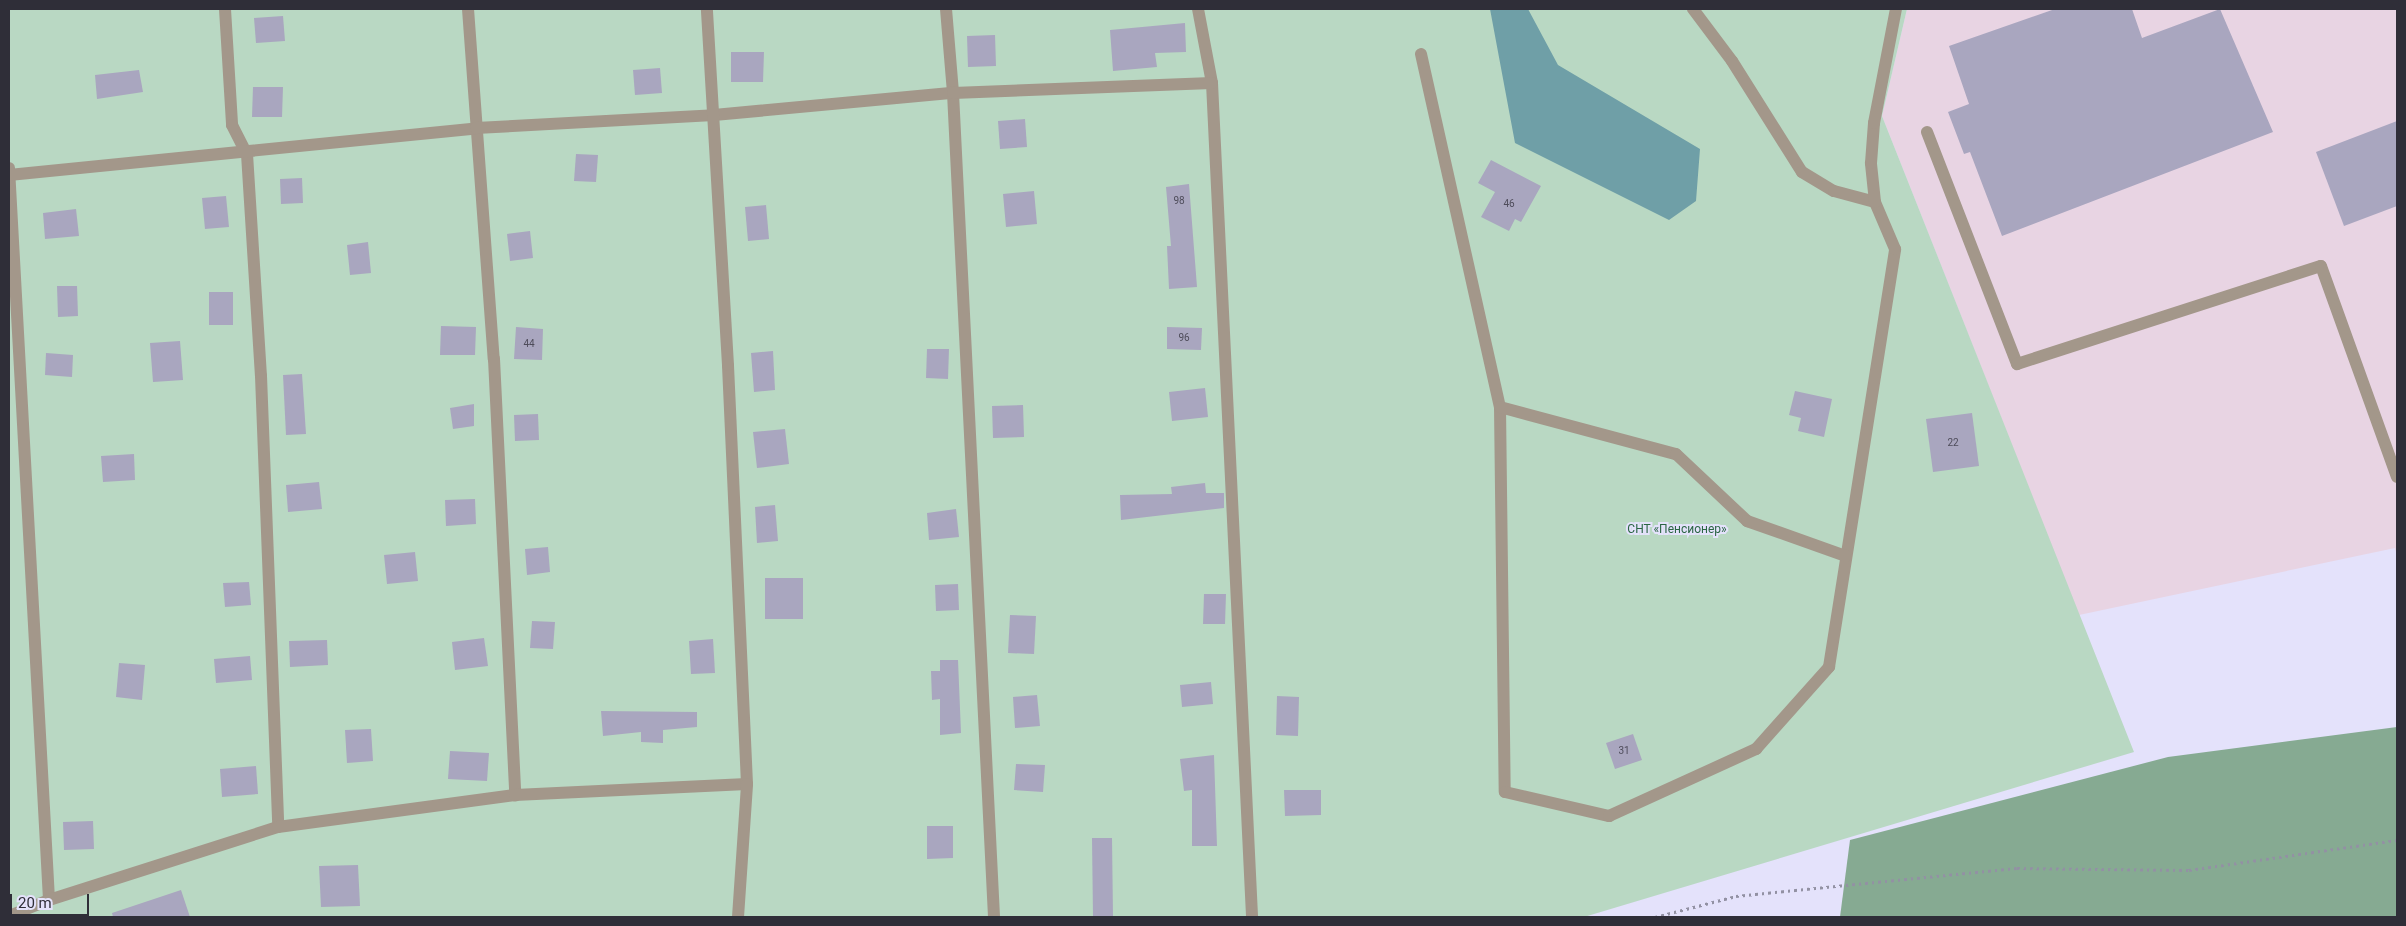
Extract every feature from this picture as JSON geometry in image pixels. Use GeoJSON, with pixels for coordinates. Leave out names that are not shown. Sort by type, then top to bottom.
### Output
{"type":"FeatureCollection","features":[{"type":"Feature","properties":{"kind":"street"},"geometry":{"type":"LineString","coordinates":[[225,9],[232,125],[247,154],[261,376],[278,827]]}},
{"type":"Feature","properties":{"kind":"street"},"geometry":{"type":"LineString","coordinates":[[468,9],[494,359],[515,795]]}},
{"type":"Feature","properties":{"kind":"street"},"geometry":{"type":"LineString","coordinates":[[707,9],[714,115],[747,784],[738,917]]}},
{"type":"Feature","properties":{"kind":"street"},"geometry":{"type":"LineString","coordinates":[[946,9],[953,93],[994,917]]}},
{"type":"Feature","properties":{"kind":"street"},"geometry":{"type":"LineString","coordinates":[[1198,9],[1212,83],[1252,917]]}},
{"type":"Feature","properties":{"kind":"street"},"geometry":{"type":"LineString","coordinates":[[1693,9],[1732,61],[1802,172],[1834,191],[1875,202]]}},
{"type":"Feature","properties":{"kind":"street"},"geometry":{"type":"LineString","coordinates":[[1421,54],[1500,407],[1505,792],[1609,816],[1756,748],[1829,667],[1895,249],[1875,202],[1871,163],[1874,124],[1896,9]]}},
{"type":"Feature","properties":{"kind":"street"},"geometry":{"type":"LineString","coordinates":[[9,175],[247,154],[476,128],[714,115],[953,93],[1212,83]]}},
{"type":"Feature","properties":{"kind":"street"},"geometry":{"type":"LineString","coordinates":[[1927,132],[2017,364],[2321,266],[2397,477]]}},
{"type":"Feature","properties":{"kind":"street"},"geometry":{"type":"LineString","coordinates":[[9,168],[49,900]]}},
{"type":"Feature","properties":{"kind":"street"},"geometry":{"type":"LineString","coordinates":[[1500,407],[1676,454],[1747,521],[1846,556]]}},
{"type":"Feature","properties":{"kind":"street"},"geometry":{"type":"LineString","coordinates":[[9,916],[49,900],[278,827],[515,795],[747,784]]}},
{"type":"Feature","properties":{"kind":"path"},"geometry":{"type":"LineString","coordinates":[[1655,917],[1736,896],[2017,868],[2189,870],[2397,840]]}},
{"type":"Feature","properties":{"kind":"shaded area"},"geometry":{"type":"Polygon","coordinates":[[[1490,9],[1528,9],[1558,65],[1700,149],[1696,201],[1669,220],[1515,143],[1490,9]]]}},
{"type":"Feature","properties":{"kind":"shaded area"},"geometry":{"type":"Polygon","coordinates":[[[1907,9],[2397,9],[2397,556],[2395,548],[2079,615],[1882,116],[1907,9]]]}},
{"type":"Feature","properties":{"kind":"shaded area"},"geometry":{"type":"Polygon","coordinates":[[[2397,727],[2397,917],[1840,917],[1850,840],[2168,757],[2397,727]]]}},
{"type":"Feature","properties":{"kind":"green space","name":"СНТ «Пенсионер»"},"geometry":{"type":"Polygon","coordinates":[[[9,9],[1907,9],[1882,116],[2134,752],[1584,917],[9,917],[9,9]]]}},
{"type":"Feature","properties":{"kind":"building"},"geometry":{"type":"Polygon","coordinates":[[[2055,9],[2132,9],[2142,38],[2220,9],[2273,132],[2002,236],[1970,152],[1964,154],[1948,112],[1969,104],[1949,46],[2055,9]]]}},
{"type":"Feature","properties":{"kind":"building"},"geometry":{"type":"Polygon","coordinates":[[[283,16],[285,41],[256,43],[254,18],[283,16]]]}},
{"type":"Feature","properties":{"kind":"building"},"geometry":{"type":"Polygon","coordinates":[[[1185,23],[1186,52],[1155,53],[1157,67],[1113,71],[1110,30],[1185,23]]]}},
{"type":"Feature","properties":{"kind":"building"},"geometry":{"type":"Polygon","coordinates":[[[995,35],[996,66],[968,67],[967,36],[995,35]]]}},
{"type":"Feature","properties":{"kind":"building"},"geometry":{"type":"Polygon","coordinates":[[[731,52],[764,52],[763,82],[731,82],[731,52]]]}},
{"type":"Feature","properties":{"kind":"building"},"geometry":{"type":"Polygon","coordinates":[[[660,68],[662,93],[635,95],[633,70],[660,68]]]}},
{"type":"Feature","properties":{"kind":"building"},"geometry":{"type":"Polygon","coordinates":[[[139,70],[143,92],[97,99],[95,75],[139,70]]]}},
{"type":"Feature","properties":{"kind":"building"},"geometry":{"type":"Polygon","coordinates":[[[253,87],[283,87],[282,117],[252,117],[253,87]]]}},
{"type":"Feature","properties":{"kind":"building"},"geometry":{"type":"Polygon","coordinates":[[[1025,119],[1027,147],[1000,149],[998,121],[1025,119]]]}},
{"type":"Feature","properties":{"kind":"building"},"geometry":{"type":"Polygon","coordinates":[[[2397,121],[2397,206],[2344,226],[2316,152],[2397,121]]]}},
{"type":"Feature","properties":{"kind":"building"},"geometry":{"type":"Polygon","coordinates":[[[576,154],[598,155],[596,182],[574,181],[576,154]]]}},
{"type":"Feature","properties":{"kind":"building"},"geometry":{"type":"Polygon","coordinates":[[[1491,160],[1541,186],[1521,222],[1515,219],[1509,231],[1481,217],[1495,192],[1478,183],[1491,160]]]}},
{"type":"Feature","properties":{"kind":"building"},"geometry":{"type":"Polygon","coordinates":[[[302,178],[303,203],[281,204],[280,179],[302,178]]]}},
{"type":"Feature","properties":{"kind":"building"},"geometry":{"type":"Polygon","coordinates":[[[1189,184],[1197,287],[1169,289],[1167,246],[1171,246],[1166,187],[1189,184]]]}},
{"type":"Feature","properties":{"kind":"building"},"geometry":{"type":"Polygon","coordinates":[[[1034,191],[1037,224],[1006,227],[1003,194],[1034,191]]]}},
{"type":"Feature","properties":{"kind":"building"},"geometry":{"type":"Polygon","coordinates":[[[226,196],[229,227],[205,229],[202,198],[226,196]]]}},
{"type":"Feature","properties":{"kind":"building"},"geometry":{"type":"Polygon","coordinates":[[[766,205],[769,239],[748,241],[745,207],[766,205]]]}},
{"type":"Feature","properties":{"kind":"building"},"geometry":{"type":"Polygon","coordinates":[[[76,209],[79,236],[45,239],[43,213],[76,209]]]}},
{"type":"Feature","properties":{"kind":"building"},"geometry":{"type":"Polygon","coordinates":[[[530,231],[533,258],[510,261],[507,234],[530,231]]]}},
{"type":"Feature","properties":{"kind":"building"},"geometry":{"type":"Polygon","coordinates":[[[368,242],[371,273],[350,275],[347,245],[368,242]]]}},
{"type":"Feature","properties":{"kind":"building"},"geometry":{"type":"Polygon","coordinates":[[[57,286],[77,286],[78,316],[58,317],[57,286]]]}},
{"type":"Feature","properties":{"kind":"building"},"geometry":{"type":"Polygon","coordinates":[[[209,292],[233,292],[233,325],[209,325],[209,292]]]}},
{"type":"Feature","properties":{"kind":"building"},"geometry":{"type":"Polygon","coordinates":[[[441,326],[476,327],[475,355],[440,355],[441,326]]]}},
{"type":"Feature","properties":{"kind":"building"},"geometry":{"type":"Polygon","coordinates":[[[516,327],[543,329],[542,360],[514,359],[516,327]]]}},
{"type":"Feature","properties":{"kind":"building"},"geometry":{"type":"Polygon","coordinates":[[[1167,327],[1202,328],[1201,350],[1167,349],[1167,327]]]}},
{"type":"Feature","properties":{"kind":"building"},"geometry":{"type":"Polygon","coordinates":[[[180,341],[183,380],[153,382],[150,343],[180,341]]]}},
{"type":"Feature","properties":{"kind":"building"},"geometry":{"type":"Polygon","coordinates":[[[927,349],[949,349],[948,379],[926,378],[927,349]]]}},
{"type":"Feature","properties":{"kind":"building"},"geometry":{"type":"Polygon","coordinates":[[[773,351],[775,390],[754,392],[751,353],[773,351]]]}},
{"type":"Feature","properties":{"kind":"building"},"geometry":{"type":"Polygon","coordinates":[[[46,353],[73,355],[72,377],[45,375],[46,353]]]}},
{"type":"Feature","properties":{"kind":"building"},"geometry":{"type":"Polygon","coordinates":[[[302,374],[306,434],[286,435],[283,375],[302,374]]]}},
{"type":"Feature","properties":{"kind":"building"},"geometry":{"type":"Polygon","coordinates":[[[1205,388],[1208,417],[1172,421],[1169,392],[1205,388]]]}},
{"type":"Feature","properties":{"kind":"building"},"geometry":{"type":"Polygon","coordinates":[[[1795,391],[1832,399],[1824,437],[1798,431],[1801,418],[1789,415],[1795,391]]]}},
{"type":"Feature","properties":{"kind":"building"},"geometry":{"type":"Polygon","coordinates":[[[474,404],[474,426],[453,429],[450,408],[474,404]]]}},
{"type":"Feature","properties":{"kind":"building"},"geometry":{"type":"Polygon","coordinates":[[[1023,405],[1024,437],[993,438],[992,406],[1023,405]]]}},
{"type":"Feature","properties":{"kind":"building"},"geometry":{"type":"Polygon","coordinates":[[[1972,413],[1979,466],[1933,472],[1926,419],[1972,413]]]}},
{"type":"Feature","properties":{"kind":"building"},"geometry":{"type":"Polygon","coordinates":[[[538,414],[539,440],[515,441],[514,415],[538,414]]]}},
{"type":"Feature","properties":{"kind":"building"},"geometry":{"type":"Polygon","coordinates":[[[785,429],[789,464],[757,468],[753,432],[785,429]]]}},
{"type":"Feature","properties":{"kind":"building"},"geometry":{"type":"Polygon","coordinates":[[[134,454],[135,480],[103,482],[101,456],[134,454]]]}},
{"type":"Feature","properties":{"kind":"building"},"geometry":{"type":"Polygon","coordinates":[[[319,482],[322,509],[288,512],[286,485],[319,482]]]}},
{"type":"Feature","properties":{"kind":"building"},"geometry":{"type":"Polygon","coordinates":[[[1205,483],[1206,493],[1224,493],[1224,508],[1121,520],[1120,495],[1172,494],[1171,487],[1205,483]]]}},
{"type":"Feature","properties":{"kind":"building"},"geometry":{"type":"Polygon","coordinates":[[[475,499],[476,524],[446,526],[445,500],[475,499]]]}},
{"type":"Feature","properties":{"kind":"building"},"geometry":{"type":"Polygon","coordinates":[[[775,505],[778,541],[757,543],[755,507],[775,505]]]}},
{"type":"Feature","properties":{"kind":"building"},"geometry":{"type":"Polygon","coordinates":[[[956,509],[959,537],[929,540],[927,513],[956,509]]]}},
{"type":"Feature","properties":{"kind":"building"},"geometry":{"type":"Polygon","coordinates":[[[548,547],[550,572],[527,575],[525,549],[548,547]]]}},
{"type":"Feature","properties":{"kind":"building"},"geometry":{"type":"Polygon","coordinates":[[[415,552],[418,581],[387,584],[384,555],[415,552]]]}},
{"type":"Feature","properties":{"kind":"building"},"geometry":{"type":"Polygon","coordinates":[[[765,578],[803,578],[803,619],[765,619],[765,578]]]}},
{"type":"Feature","properties":{"kind":"building"},"geometry":{"type":"Polygon","coordinates":[[[249,582],[251,605],[225,607],[223,583],[249,582]]]}},
{"type":"Feature","properties":{"kind":"building"},"geometry":{"type":"Polygon","coordinates":[[[958,584],[959,610],[936,611],[935,585],[958,584]]]}},
{"type":"Feature","properties":{"kind":"building"},"geometry":{"type":"Polygon","coordinates":[[[1204,594],[1226,594],[1225,624],[1203,624],[1204,594]]]}},
{"type":"Feature","properties":{"kind":"building"},"geometry":{"type":"Polygon","coordinates":[[[1010,615],[1036,616],[1034,654],[1008,653],[1010,615]]]}},
{"type":"Feature","properties":{"kind":"building"},"geometry":{"type":"Polygon","coordinates":[[[532,621],[555,622],[553,649],[530,648],[532,621]]]}},
{"type":"Feature","properties":{"kind":"building"},"geometry":{"type":"Polygon","coordinates":[[[484,638],[488,666],[455,670],[452,642],[484,638]]]}},
{"type":"Feature","properties":{"kind":"building"},"geometry":{"type":"Polygon","coordinates":[[[713,639],[715,673],[691,674],[689,641],[713,639]]]}},
{"type":"Feature","properties":{"kind":"building"},"geometry":{"type":"Polygon","coordinates":[[[327,640],[328,665],[290,667],[289,641],[327,640]]]}},
{"type":"Feature","properties":{"kind":"building"},"geometry":{"type":"Polygon","coordinates":[[[250,656],[252,680],[216,683],[214,659],[250,656]]]}},
{"type":"Feature","properties":{"kind":"building"},"geometry":{"type":"Polygon","coordinates":[[[940,660],[958,660],[961,733],[940,735],[940,699],[932,700],[931,671],[940,671],[940,660]]]}},
{"type":"Feature","properties":{"kind":"building"},"geometry":{"type":"Polygon","coordinates":[[[119,663],[145,665],[142,700],[116,697],[119,663]]]}},
{"type":"Feature","properties":{"kind":"building"},"geometry":{"type":"Polygon","coordinates":[[[1211,682],[1213,704],[1182,707],[1180,685],[1211,682]]]}},
{"type":"Feature","properties":{"kind":"building"},"geometry":{"type":"Polygon","coordinates":[[[1037,695],[1040,726],[1015,728],[1013,697],[1037,695]]]}},
{"type":"Feature","properties":{"kind":"building"},"geometry":{"type":"Polygon","coordinates":[[[1277,696],[1299,697],[1298,736],[1276,735],[1277,696]]]}},
{"type":"Feature","properties":{"kind":"building"},"geometry":{"type":"Polygon","coordinates":[[[601,711],[697,712],[697,727],[663,730],[663,743],[641,742],[641,732],[603,736],[601,711]]]}},
{"type":"Feature","properties":{"kind":"building"},"geometry":{"type":"Polygon","coordinates":[[[371,729],[373,761],[347,763],[345,730],[371,729]]]}},
{"type":"Feature","properties":{"kind":"building"},"geometry":{"type":"Polygon","coordinates":[[[1633,734],[1642,760],[1615,769],[1606,743],[1633,734]]]}},
{"type":"Feature","properties":{"kind":"building"},"geometry":{"type":"Polygon","coordinates":[[[450,751],[489,753],[487,781],[448,779],[450,751]]]}},
{"type":"Feature","properties":{"kind":"building"},"geometry":{"type":"Polygon","coordinates":[[[1214,755],[1217,846],[1192,846],[1192,790],[1184,791],[1180,759],[1214,755]]]}},
{"type":"Feature","properties":{"kind":"building"},"geometry":{"type":"Polygon","coordinates":[[[1016,764],[1045,765],[1043,792],[1014,790],[1016,764]]]}},
{"type":"Feature","properties":{"kind":"building"},"geometry":{"type":"Polygon","coordinates":[[[256,766],[258,794],[222,797],[220,769],[256,766]]]}},
{"type":"Feature","properties":{"kind":"building"},"geometry":{"type":"Polygon","coordinates":[[[1284,790],[1321,790],[1321,815],[1285,816],[1284,790]]]}},
{"type":"Feature","properties":{"kind":"building"},"geometry":{"type":"Polygon","coordinates":[[[93,821],[94,849],[64,850],[63,822],[93,821]]]}},
{"type":"Feature","properties":{"kind":"building"},"geometry":{"type":"Polygon","coordinates":[[[927,826],[953,826],[953,858],[927,859],[927,826]]]}},
{"type":"Feature","properties":{"kind":"building"},"geometry":{"type":"Polygon","coordinates":[[[1092,838],[1112,838],[1113,917],[1093,917],[1092,838]]]}},
{"type":"Feature","properties":{"kind":"building"},"geometry":{"type":"Polygon","coordinates":[[[358,865],[360,906],[321,907],[319,866],[358,865]]]}},
{"type":"Feature","properties":{"kind":"building"},"geometry":{"type":"Polygon","coordinates":[[[181,890],[190,917],[113,917],[112,913],[181,890]]]}}]}
